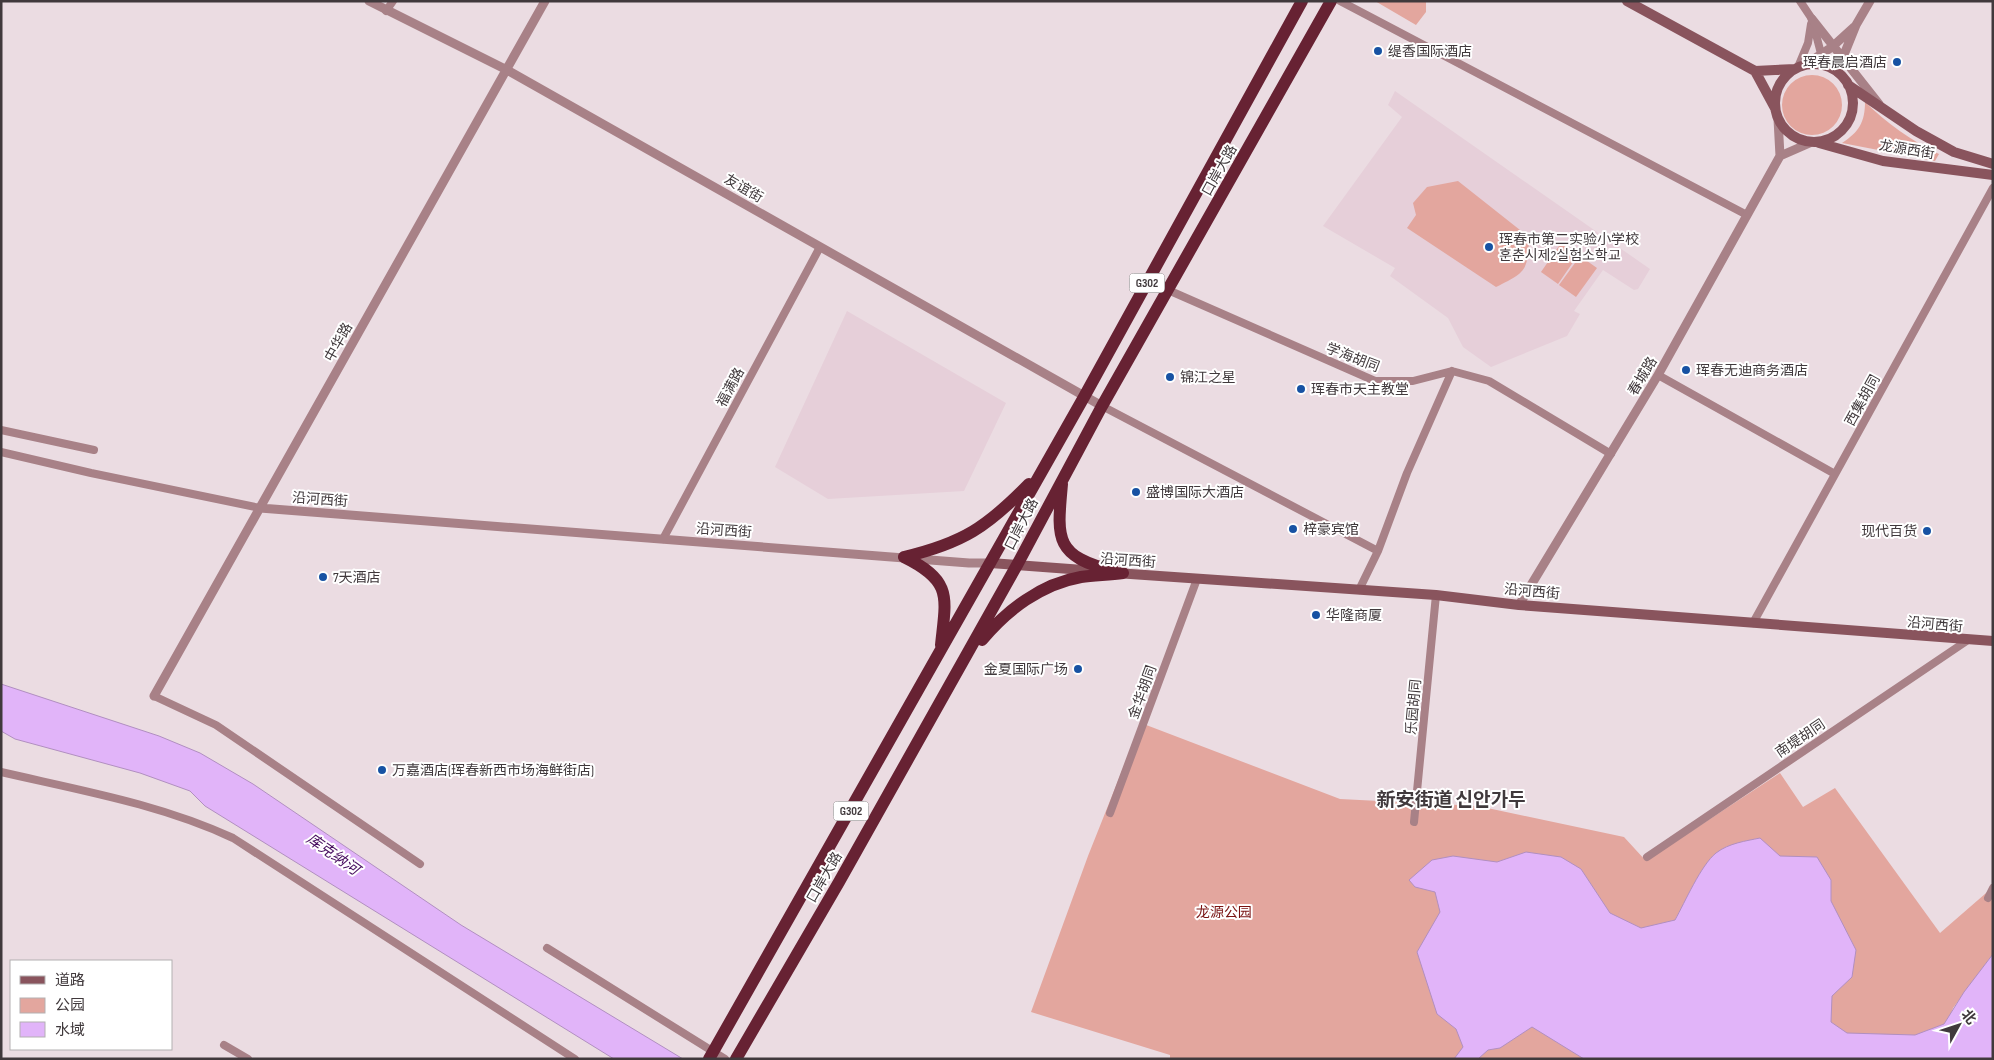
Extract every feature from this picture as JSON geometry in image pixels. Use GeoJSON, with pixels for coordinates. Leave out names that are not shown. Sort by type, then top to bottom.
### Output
{"type":"FeatureCollection","features":[{"type":"Feature","properties":{"kind":"highway","name":"口岸大路"},"geometry":{"type":"LineString","coordinates":[[711,1055],[1084,397],[1302,1]]}},
{"type":"Feature","properties":{"kind":"highway","name":"口岸大路"},"geometry":{"type":"LineString","coordinates":[[736,1059],[839,882],[963,662],[1017,565],[1062,477],[1331,1]]}},
{"type":"Feature","properties":{"kind":"highway"},"geometry":{"type":"LineString","coordinates":[[904,557],[954,542],[989,522],[1042,471]]}},
{"type":"Feature","properties":{"kind":"highway"},"geometry":{"type":"LineString","coordinates":[[1062,477],[1059,526],[1064,543],[1077,559],[1087,564],[1123,574]]}},
{"type":"Feature","properties":{"kind":"highway"},"geometry":{"type":"LineString","coordinates":[[904,557],[925,567],[934,575],[944,593],[945,602],[940,652]]}},
{"type":"Feature","properties":{"kind":"highway"},"geometry":{"type":"LineString","coordinates":[[963,662],[998,621],[1015,606],[1051,586],[1072,579],[1123,574]]}},
{"type":"Feature","properties":{"kind":"main road"},"geometry":{"type":"LineString","coordinates":[[1627,1],[1755,71],[1824,66],[1837,72],[1848,85],[1852,97],[1852,110],[1848,122],[1841,132],[1830,139],[1815,142],[1791,136],[1776,113],[1755,71]]}},
{"type":"Feature","properties":{"kind":"main road"},"geometry":{"type":"LineString","coordinates":[[1776,113],[1779,86],[1785,76],[1799,67]]}},
{"type":"Feature","properties":{"kind":"main road","name":"龙源西街"},"geometry":{"type":"LineString","coordinates":[[1848,85],[1886,112],[1954,152],[1993,164]]}},
{"type":"Feature","properties":{"kind":"main road","name":"龙源西街"},"geometry":{"type":"LineString","coordinates":[[1815,142],[1883,161],[1993,175]]}},
{"type":"Feature","properties":{"kind":"main road","name":"沿河西街"},"geometry":{"type":"LineString","coordinates":[[990,563],[1436,595],[1519,604],[1993,641]]}},
{"type":"Feature","properties":{"kind":"street","name":"友谊街"},"geometry":{"type":"LineString","coordinates":[[368,1],[508,70],[1102,406]]}},
{"type":"Feature","properties":{"kind":"street"},"geometry":{"type":"LineString","coordinates":[[386,11],[393,1]]}},
{"type":"Feature","properties":{"kind":"street","name":"中华路"},"geometry":{"type":"LineString","coordinates":[[154,696],[546,1]]}},
{"type":"Feature","properties":{"kind":"street"},"geometry":{"type":"LineString","coordinates":[[1340,1],[1747,216]]}},
{"type":"Feature","properties":{"kind":"street"},"geometry":{"type":"LineString","coordinates":[[1800,1],[1842,60],[1886,112]]}},
{"type":"Feature","properties":{"kind":"street"},"geometry":{"type":"LineString","coordinates":[[1837,72],[1856,25],[1870,1]]}},
{"type":"Feature","properties":{"kind":"street"},"geometry":{"type":"LineString","coordinates":[[1812,19],[1824,66]]}},
{"type":"Feature","properties":{"kind":"street"},"geometry":{"type":"LineString","coordinates":[[1799,67],[1808,43],[1812,19]]}},
{"type":"Feature","properties":{"kind":"street"},"geometry":{"type":"LineString","coordinates":[[1799,67],[1832,47],[1856,25]]}},
{"type":"Feature","properties":{"kind":"street"},"geometry":{"type":"LineString","coordinates":[[1776,113],[1780,156],[1815,142]]}},
{"type":"Feature","properties":{"kind":"street","name":"春城路"},"geometry":{"type":"LineString","coordinates":[[1519,604],[1658,375],[1780,156]]}},
{"type":"Feature","properties":{"kind":"street","name":"西集胡同"},"geometry":{"type":"LineString","coordinates":[[1753,623],[1993,188]]}},
{"type":"Feature","properties":{"kind":"street","name":"福满路"},"geometry":{"type":"LineString","coordinates":[[663,539],[820,247]]}},
{"type":"Feature","properties":{"kind":"street","name":"学海胡同"},"geometry":{"type":"LineString","coordinates":[[1168,290],[1375,381],[1413,381],[1452,371],[1489,381],[1611,454]]}},
{"type":"Feature","properties":{"kind":"street"},"geometry":{"type":"LineString","coordinates":[[1359,590],[1378,551],[1408,473],[1452,371]]}},
{"type":"Feature","properties":{"kind":"street"},"geometry":{"type":"LineString","coordinates":[[1658,375],[1836,474]]}},
{"type":"Feature","properties":{"kind":"street"},"geometry":{"type":"LineString","coordinates":[[1102,406],[1378,551]]}},
{"type":"Feature","properties":{"kind":"street"},"geometry":{"type":"LineString","coordinates":[[1,430],[94,450]]}},
{"type":"Feature","properties":{"kind":"street"},"geometry":{"type":"LineString","coordinates":[[1,452],[260,508]]}},
{"type":"Feature","properties":{"kind":"street","name":"沿河西街"},"geometry":{"type":"LineString","coordinates":[[260,508],[969,563],[990,563]]}},
{"type":"Feature","properties":{"kind":"street","name":"金华胡同"},"geometry":{"type":"LineString","coordinates":[[1110,813],[1197,579]]}},
{"type":"Feature","properties":{"kind":"street","name":"乐园胡同"},"geometry":{"type":"LineString","coordinates":[[1414,822],[1436,595]]}},
{"type":"Feature","properties":{"kind":"street","name":"南堤胡同"},"geometry":{"type":"LineString","coordinates":[[1647,857],[1968,640]]}},
{"type":"Feature","properties":{"kind":"street"},"geometry":{"type":"LineString","coordinates":[[154,696],[216,725],[420,864]]}},
{"type":"Feature","properties":{"kind":"street"},"geometry":{"type":"LineString","coordinates":[[1,772],[160,809],[199,822],[233,838],[575,1059]]}},
{"type":"Feature","properties":{"kind":"street"},"geometry":{"type":"LineString","coordinates":[[1988,898],[1993,888]]}},
{"type":"Feature","properties":{"kind":"street"},"geometry":{"type":"LineString","coordinates":[[547,948],[711,1055],[725,1059]]}},
{"type":"Feature","properties":{"kind":"street"},"geometry":{"type":"LineString","coordinates":[[224,1045],[248,1059]]}},
{"type":"Feature","properties":{"kind":"shaded area","name":"珲春市第二实验小学校 훈춘시제2실험소학교"},"geometry":{"type":"Polygon","coordinates":[[[1395,91],[1650,269],[1638,289],[1634,290],[1603,270],[1574,311],[1580,314],[1567,336],[1491,367],[1463,347],[1448,318],[1390,276],[1395,268],[1323,226],[1402,117],[1388,105],[1395,91]]]}},
{"type":"Feature","properties":{"kind":"shaded area"},"geometry":{"type":"Polygon","coordinates":[[[847,311],[1006,403],[964,491],[828,499],[775,467],[847,311]]]}},
{"type":"Feature","properties":{"kind":"green space"},"geometry":{"type":"Polygon","coordinates":[[[1375,1],[1426,1],[1426,12],[1416,25],[1375,1]]]}},
{"type":"Feature","properties":{"kind":"green space"},"geometry":{"type":"Polygon","coordinates":[[[1812,75],[1828,80],[1833,84],[1837,89],[1842,105],[1837,121],[1833,126],[1828,130],[1812,135],[1796,130],[1791,126],[1787,121],[1782,105],[1787,89],[1791,84],[1796,80],[1812,75]]]}},
{"type":"Feature","properties":{"kind":"green space"},"geometry":{"type":"Polygon","coordinates":[[[1865,102],[1900,131],[1939,154],[1935,161],[1842,143],[1853,135],[1860,126],[1864,115],[1865,102]]]}},
{"type":"Feature","properties":{"kind":"green space"},"geometry":{"type":"Polygon","coordinates":[[[1458,181],[1529,237],[1528,257],[1523,269],[1514,278],[1496,287],[1407,228],[1416,215],[1413,203],[1427,187],[1458,181]]]}},
{"type":"Feature","properties":{"kind":"green space"},"geometry":{"type":"Polygon","coordinates":[[[1561,243],[1578,255],[1558,284],[1541,272],[1561,243]]]}},
{"type":"Feature","properties":{"kind":"green space"},"geometry":{"type":"Polygon","coordinates":[[[1580,256],[1597,268],[1576,297],[1559,285],[1580,256]]]}},
{"type":"Feature","properties":{"kind":"green space","name":"龙源公园"},"geometry":{"type":"Polygon","coordinates":[[[1141,723],[1340,799],[1478,806],[1624,837],[1646,861],[1780,773],[1803,807],[1835,788],[1940,933],[1993,887],[1993,954],[1953,1008],[1936,1059],[1170,1059],[1170,1055],[1031,1012],[1088,856],[1141,723]]]}},
{"type":"Feature","properties":{"kind":"water","name":"库克纳河"},"geometry":{"type":"Polygon","coordinates":[[[1,684],[159,736],[200,753],[253,784],[461,925],[683,1059],[614,1059],[205,806],[190,791],[140,773],[15,739],[1,731],[1,684]]]}},
{"type":"Feature","properties":{"kind":"water"},"geometry":{"type":"Polygon","coordinates":[[[1760,838],[1780,856],[1817,857],[1831,880],[1831,901],[1856,950],[1852,977],[1832,996],[1831,1022],[1847,1033],[1915,1035],[1944,1024],[1964,992],[1993,954],[1993,1059],[1584,1059],[1532,1027],[1500,1048],[1488,1050],[1478,1059],[1454,1059],[1463,1047],[1456,1029],[1437,1014],[1417,952],[1440,912],[1435,892],[1415,887],[1409,880],[1432,860],[1453,856],[1497,862],[1526,852],[1561,857],[1581,869],[1610,913],[1641,928],[1675,920],[1699,875],[1716,853],[1743,841],[1760,838]]]}},
{"type":"Feature","properties":{"kind":"place","name":"缇香国际酒店"},"geometry":{"type":"Point","coordinates":[1378,51]}},
{"type":"Feature","properties":{"kind":"place","name":"珲春晨启酒店"},"geometry":{"type":"Point","coordinates":[1897,62]}},
{"type":"Feature","properties":{"kind":"place","name":"珲春市第二实验小学校 훈춘시제2실험소학교"},"geometry":{"type":"Point","coordinates":[1489,247]}},
{"type":"Feature","properties":{"kind":"place","name":"珲春无迪商务酒店"},"geometry":{"type":"Point","coordinates":[1686,370]}},
{"type":"Feature","properties":{"kind":"place","name":"锦江之星"},"geometry":{"type":"Point","coordinates":[1170,377]}},
{"type":"Feature","properties":{"kind":"place","name":"珲春市天主教堂"},"geometry":{"type":"Point","coordinates":[1301,389]}},
{"type":"Feature","properties":{"kind":"place","name":"盛博国际大酒店"},"geometry":{"type":"Point","coordinates":[1136,492]}},
{"type":"Feature","properties":{"kind":"place","name":"梓豪宾馆"},"geometry":{"type":"Point","coordinates":[1293,529]}},
{"type":"Feature","properties":{"kind":"place","name":"现代百货"},"geometry":{"type":"Point","coordinates":[1927,531]}},
{"type":"Feature","properties":{"kind":"place","name":"7天酒店"},"geometry":{"type":"Point","coordinates":[323,577]}},
{"type":"Feature","properties":{"kind":"place","name":"华隆商厦"},"geometry":{"type":"Point","coordinates":[1316,615]}},
{"type":"Feature","properties":{"kind":"place","name":"金夏国际广场"},"geometry":{"type":"Point","coordinates":[1078,669]}},
{"type":"Feature","properties":{"kind":"place","name":"万嘉酒店(珲春新西市场海鲜街店)"},"geometry":{"type":"Point","coordinates":[382,770]}},
{"type":"Feature","properties":{"kind":"district","name":"新安街道 신안가두"},"geometry":{"type":"Point","coordinates":[1451,799]}}]}
